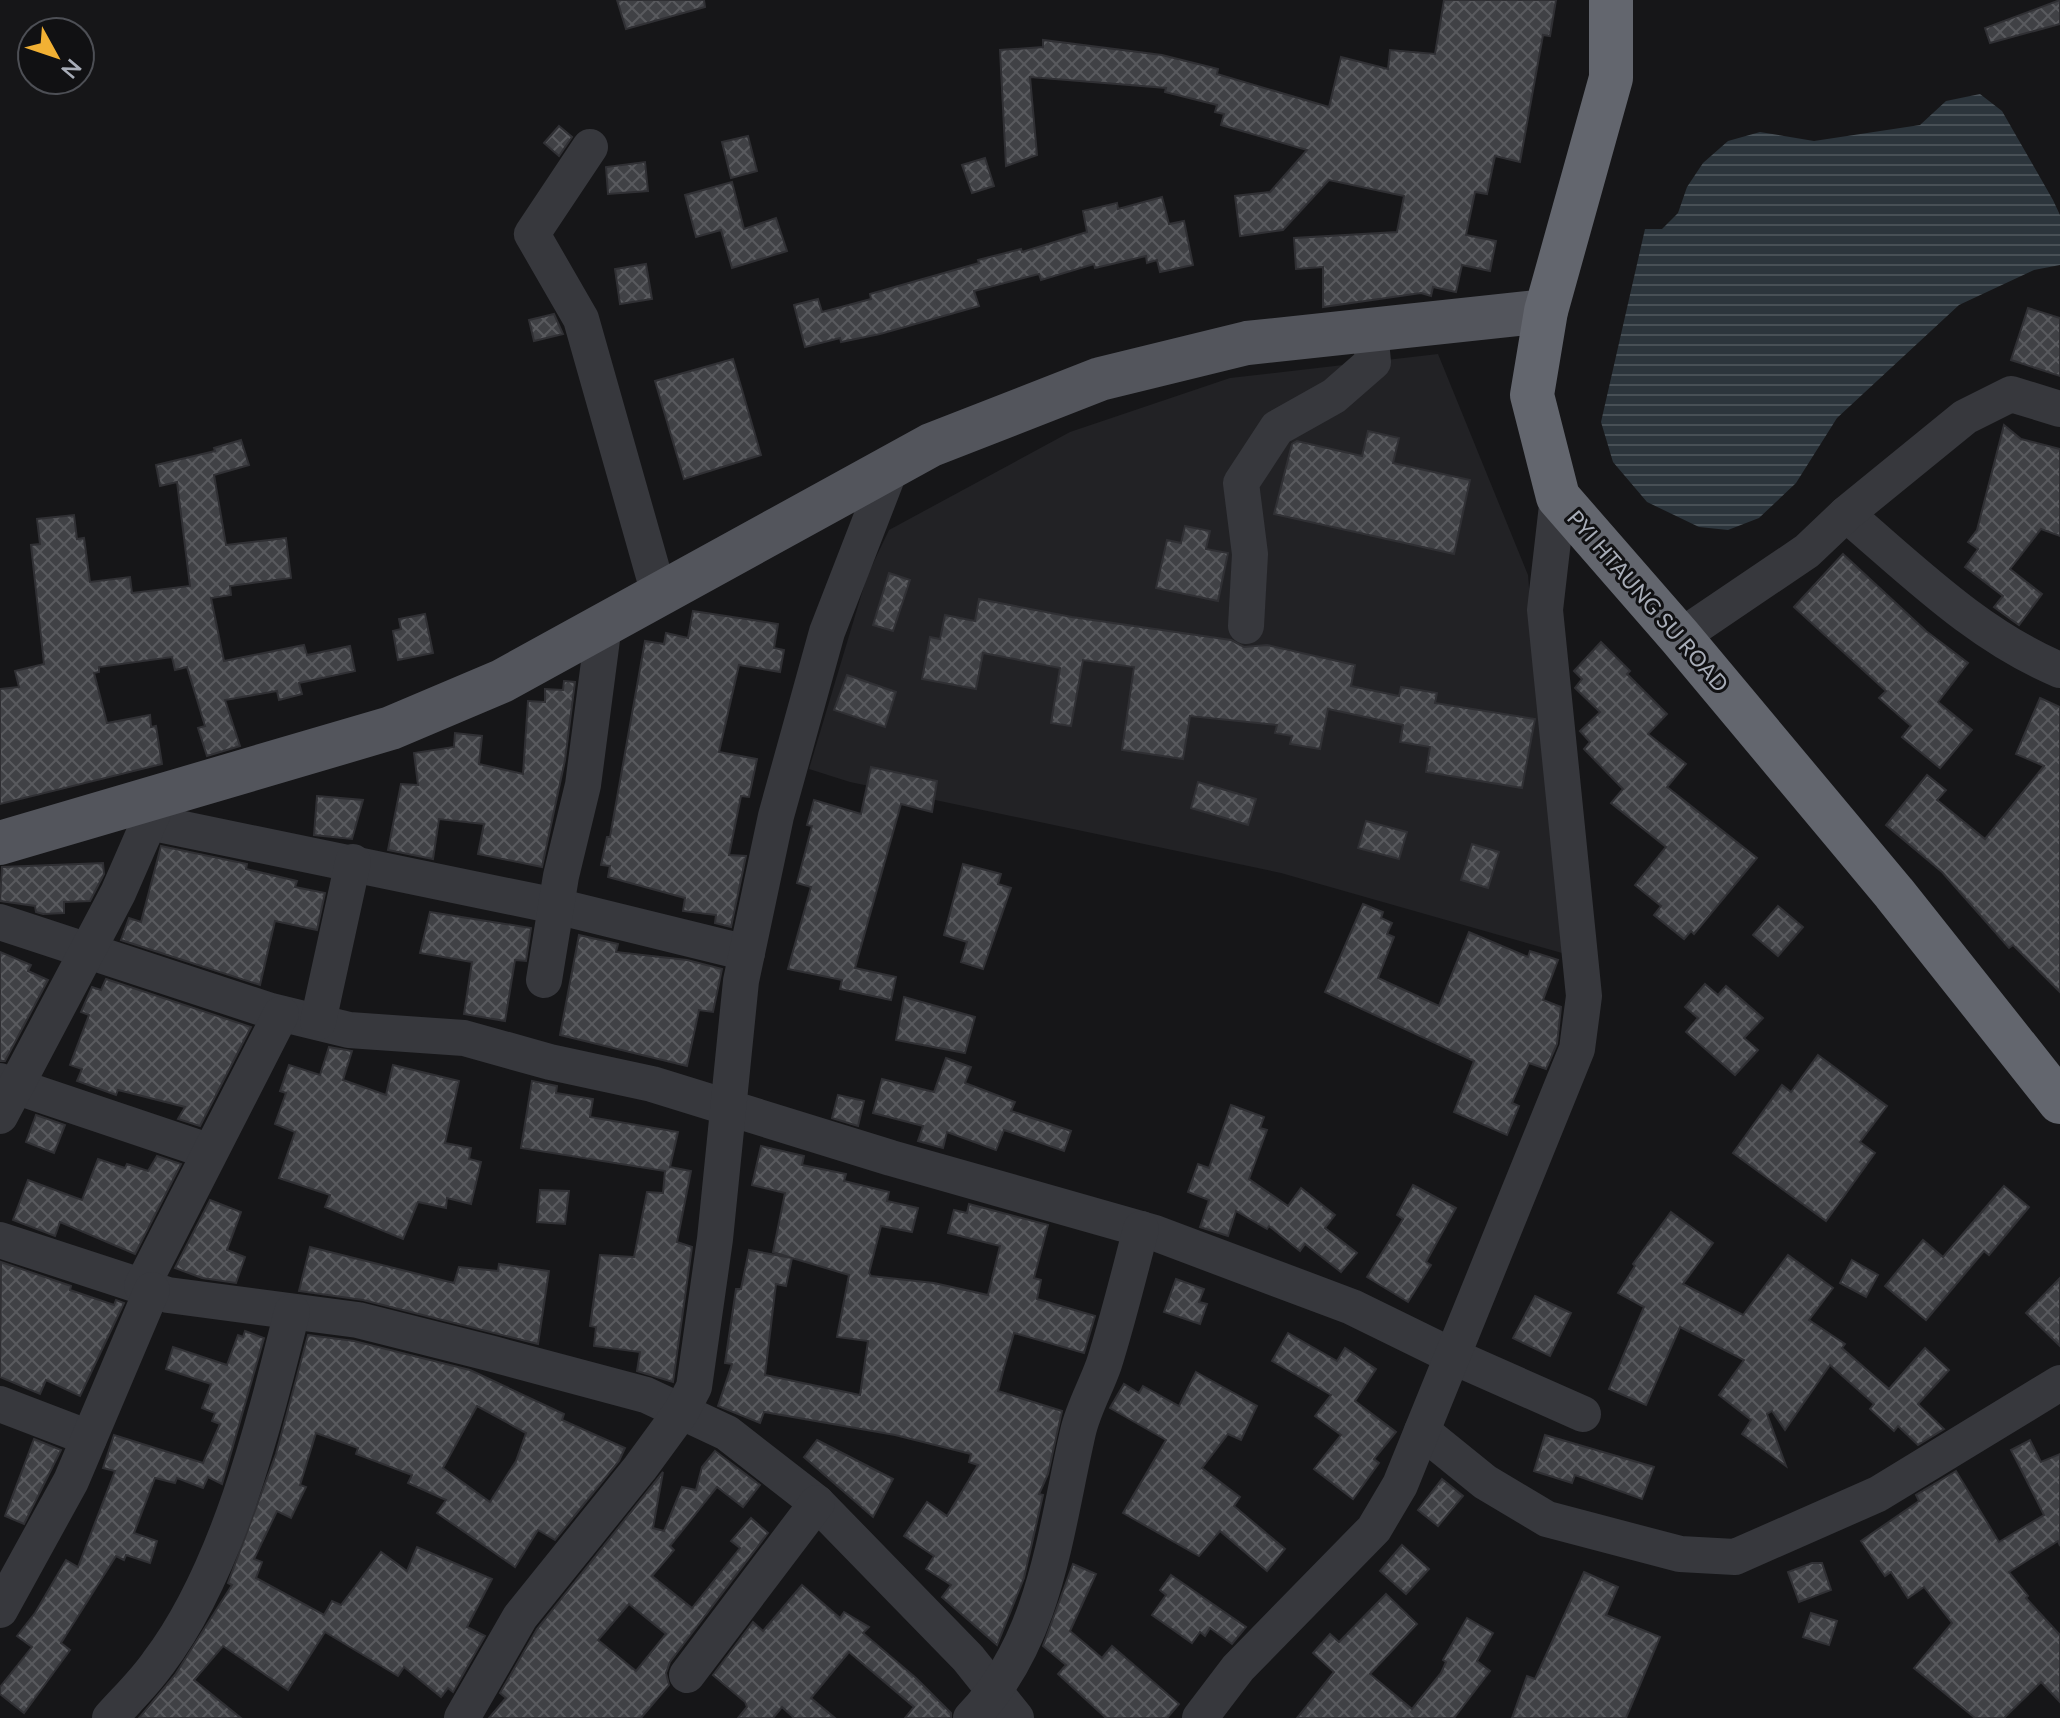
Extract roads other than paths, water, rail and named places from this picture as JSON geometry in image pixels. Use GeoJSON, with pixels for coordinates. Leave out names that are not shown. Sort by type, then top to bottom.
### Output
{"type":"FeatureCollection","features":[{"type":"Feature","properties":{"kind":"highway","name":"PYI HTAUNG SU ROAD"},"geometry":{"type":"LineString","coordinates":[[1611,0],[1611,78],[1546,311],[1532,395],[1558,497],[1680,637],[1894,893],[2060,1102]]}},
{"type":"Feature","properties":{"kind":"main road"},"geometry":{"type":"LineString","coordinates":[[0,843],[154,810],[391,728],[502,681],[931,445],[1100,379],[1247,343],[1546,311]]}},
{"type":"Feature","properties":{"kind":"street"},"geometry":{"type":"LineString","coordinates":[[590,147],[532,234],[581,319],[659,594]]}},
{"type":"Feature","properties":{"kind":"street"},"geometry":{"type":"LineString","coordinates":[[1246,626],[1250,554],[1241,483],[1277,428],[1334,396],[1373,362],[1370,331]]}},
{"type":"Feature","properties":{"kind":"street"},"geometry":{"type":"LineString","coordinates":[[1680,637],[1807,551],[1846,514],[1965,417],[2011,394],[2060,409]]}},
{"type":"Feature","properties":{"kind":"street"},"geometry":{"type":"LineString","coordinates":[[462,1718],[520,1617],[681,1412],[694,1387],[715,1239],[727,1107],[747,953],[776,816],[827,632],[891,467]]}},
{"type":"Feature","properties":{"kind":"street"},"geometry":{"type":"LineString","coordinates":[[1200,1718],[1238,1668],[1374,1529],[1400,1485],[1577,1049],[1584,996],[1545,610],[1558,497]]}},
{"type":"Feature","properties":{"kind":"street"},"geometry":{"type":"LineString","coordinates":[[1846,514],[1960,610],[2006,644],[2060,670]]}},
{"type":"Feature","properties":{"kind":"street"},"geometry":{"type":"LineString","coordinates":[[544,980],[556,906],[583,785],[604,624]]}},
{"type":"Feature","properties":{"kind":"street"},"geometry":{"type":"LineString","coordinates":[[208,1151],[5,1095],[118,893],[154,810],[353,862],[556,906],[747,953]]}},
{"type":"Feature","properties":{"kind":"street"},"geometry":{"type":"LineString","coordinates":[[318,1022],[353,862]]}},
{"type":"Feature","properties":{"kind":"street"},"geometry":{"type":"LineString","coordinates":[[0,922],[86,953],[281,1014],[349,1030],[464,1038],[550,1062],[652,1084],[891,1158],[1141,1229],[1226,1257],[1352,1307],[1452,1356],[1583,1414]]}},
{"type":"Feature","properties":{"kind":"street"},"geometry":{"type":"LineString","coordinates":[[0,1610],[71,1481],[147,1288],[208,1151],[281,1014]]}},
{"type":"Feature","properties":{"kind":"street"},"geometry":{"type":"LineString","coordinates":[[995,1710],[1051,1570],[1078,1429],[1103,1366],[1141,1229]]}},
{"type":"Feature","properties":{"kind":"street"},"geometry":{"type":"LineString","coordinates":[[0,1240],[147,1288],[373,1324],[646,1395],[727,1433],[817,1503],[968,1658],[995,1710]]}},
{"type":"Feature","properties":{"kind":"street"},"geometry":{"type":"LineString","coordinates":[[110,1718],[159,1662],[207,1581],[269,1403],[292,1312]]}},
{"type":"Feature","properties":{"kind":"street"},"geometry":{"type":"LineString","coordinates":[[1422,1431],[1485,1482],[1547,1519],[1680,1554],[1735,1557],[1878,1494],[2060,1383]]}},
{"type":"Feature","properties":{"kind":"street"},"geometry":{"type":"LineString","coordinates":[[0,1404],[89,1438]]}},
{"type":"Feature","properties":{"kind":"street"},"geometry":{"type":"LineString","coordinates":[[687,1675],[817,1503]]}}]}
